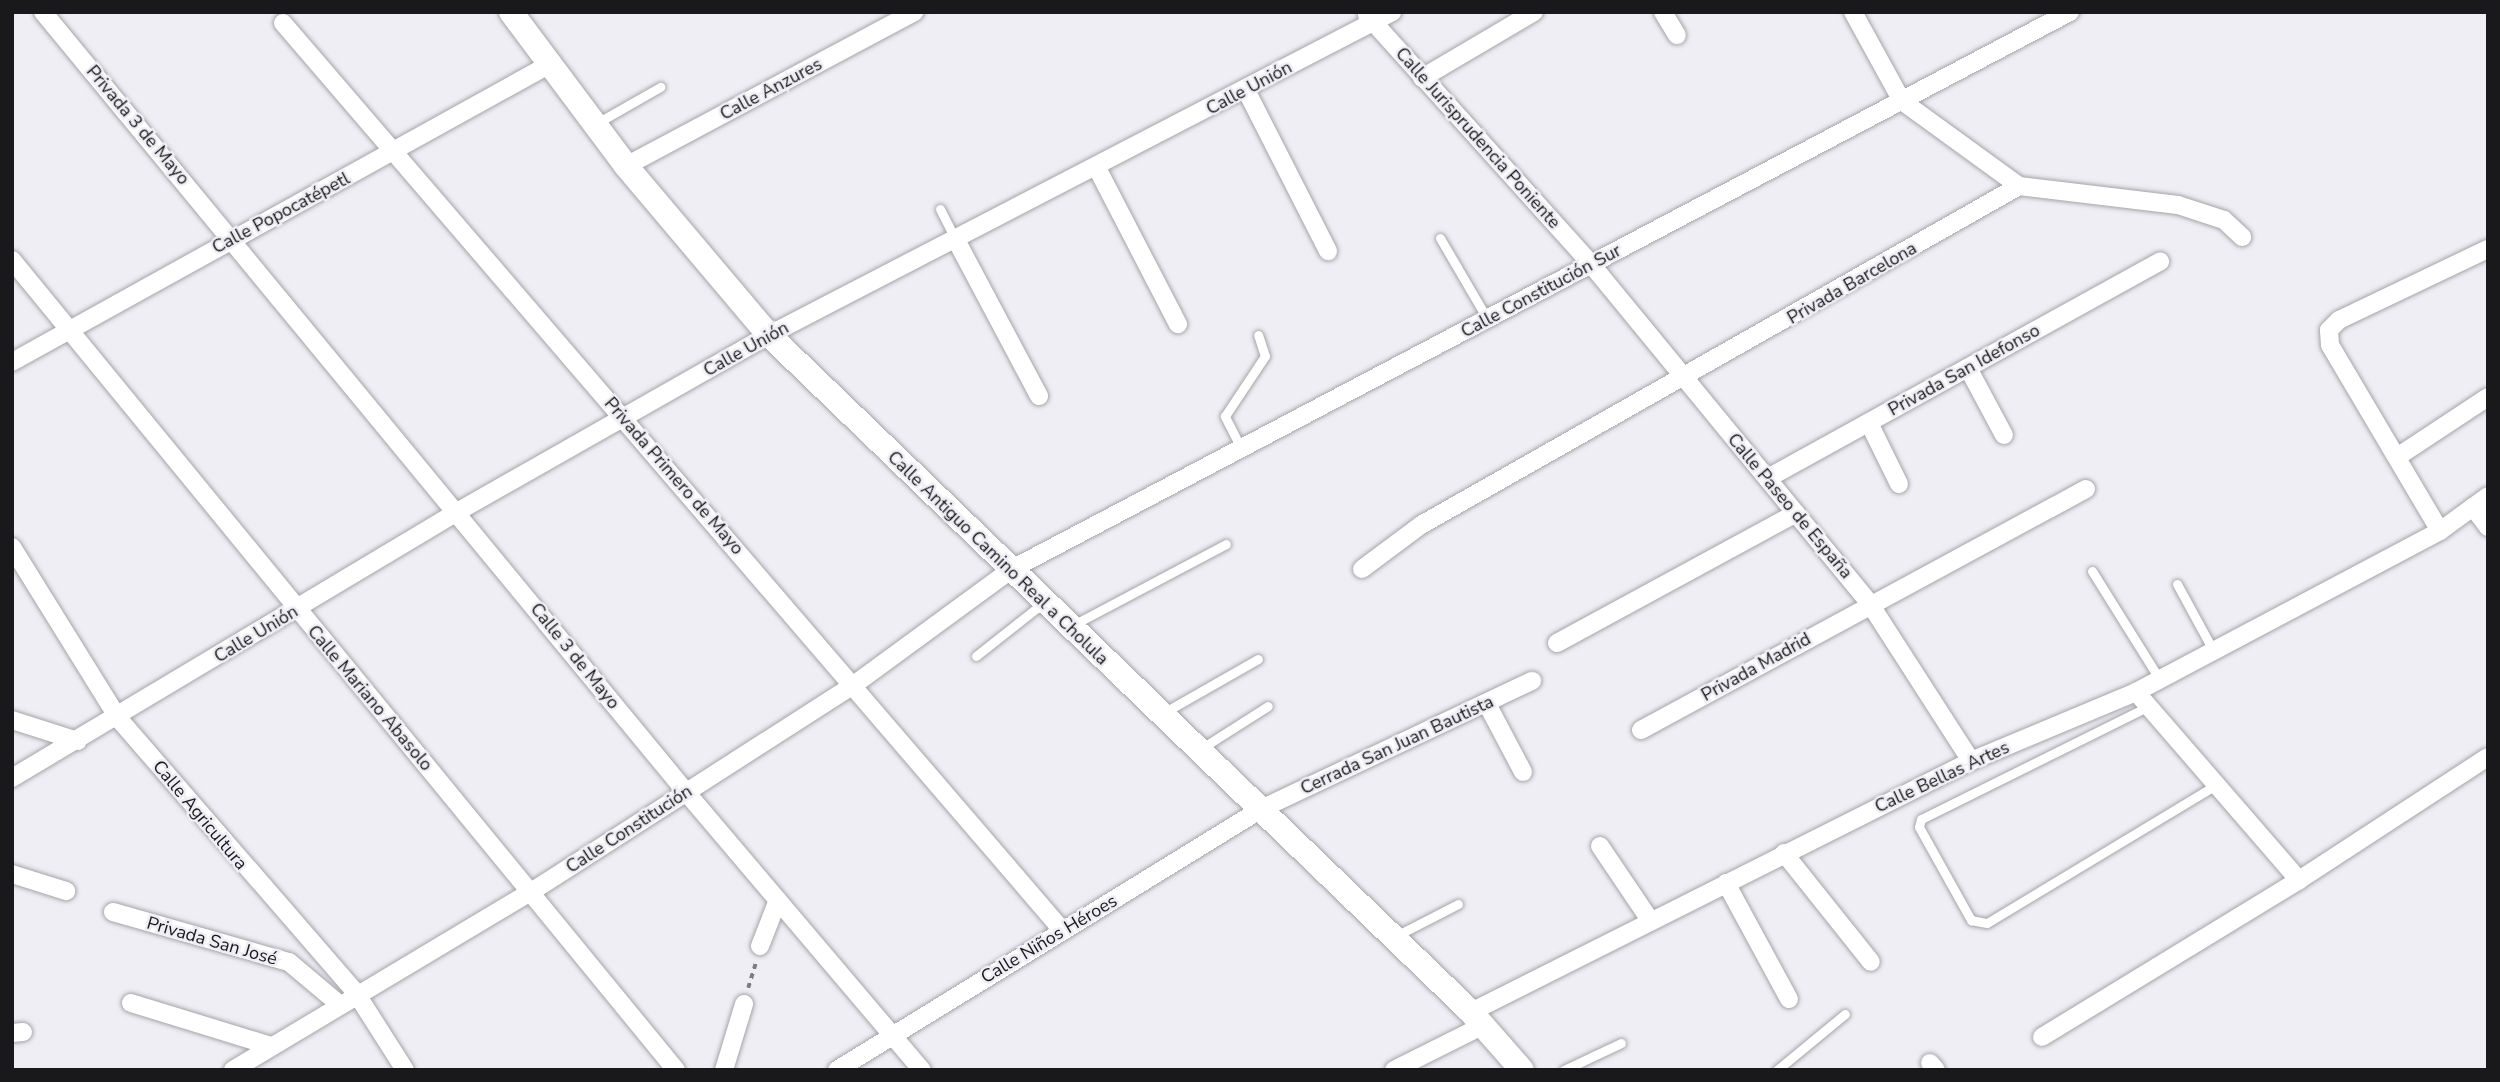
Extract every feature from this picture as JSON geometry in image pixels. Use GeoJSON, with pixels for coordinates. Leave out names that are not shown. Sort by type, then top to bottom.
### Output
{"type":"FeatureCollection","features":[{"type":"Feature","properties":{"kind":"main road","name":"Calle Antiguo Camino Real a Cholula"},"geometry":{"type":"LineString","coordinates":[[514,13],[626,166],[769,335],[1071,626],[1159,716],[1261,809],[1394,937],[1477,1019],[1522,1070]]}},
{"type":"Feature","properties":{"kind":"street","name":"Privada 3 de Mayo"},"geometry":{"type":"LineString","coordinates":[[43,12],[232,238]]}},
{"type":"Feature","properties":{"kind":"street","name":"Calle Anzures"},"geometry":{"type":"LineString","coordinates":[[626,166],[915,12]]}},
{"type":"Feature","properties":{"kind":"street","name":"Calle Unión"},"geometry":{"type":"LineString","coordinates":[[12,778],[118,718],[457,512],[769,335],[1246,90],[1369,17],[1392,12]]}},
{"type":"Feature","properties":{"kind":"street"},"geometry":{"type":"LineString","coordinates":[[1422,78],[1534,12]]}},
{"type":"Feature","properties":{"kind":"street"},"geometry":{"type":"LineString","coordinates":[[1663,12],[1677,35]]}},
{"type":"Feature","properties":{"kind":"street"},"geometry":{"type":"LineString","coordinates":[[1853,12],[1902,101],[2019,186],[2178,205],[2224,220],[2242,237]]}},
{"type":"Feature","properties":{"kind":"street","name":"Calle Constitución Sur"},"geometry":{"type":"LineString","coordinates":[[1012,569],[2070,12]]}},
{"type":"Feature","properties":{"kind":"street","name":"Calle Jurisprudencia Poniente"},"geometry":{"type":"LineString","coordinates":[[1369,17],[1591,264]]}},
{"type":"Feature","properties":{"kind":"street","name":"Privada Primero de Mayo"},"geometry":{"type":"LineString","coordinates":[[283,23],[855,684],[1063,930]]}},
{"type":"Feature","properties":{"kind":"street","name":"Calle Popocatépetl"},"geometry":{"type":"LineString","coordinates":[[12,362],[550,64]]}},
{"type":"Feature","properties":{"kind":"street"},"geometry":{"type":"LineString","coordinates":[[1246,90],[1328,251]]}},
{"type":"Feature","properties":{"kind":"street"},"geometry":{"type":"LineString","coordinates":[[1097,168],[1178,324]]}},
{"type":"Feature","properties":{"kind":"street","name":"Privada Barcelona"},"geometry":{"type":"LineString","coordinates":[[1362,569],[1421,524],[1684,379],[2019,186]]}},
{"type":"Feature","properties":{"kind":"street","name":"Calle 3 de Mayo"},"geometry":{"type":"LineString","coordinates":[[232,238],[686,792],[922,1070]]}},
{"type":"Feature","properties":{"kind":"street"},"geometry":{"type":"LineString","coordinates":[[955,239],[1039,396]]}},
{"type":"Feature","properties":{"kind":"street"},"geometry":{"type":"LineString","coordinates":[[2440,530],[2330,345],[2329,330],[2339,320],[2488,248]]}},
{"type":"Feature","properties":{"kind":"street","name":"Calle Mariano Abasolo"},"geometry":{"type":"LineString","coordinates":[[12,260],[676,1070]]}},
{"type":"Feature","properties":{"kind":"street","name":"Privada San Idefonso"},"geometry":{"type":"LineString","coordinates":[[1768,478],[2160,262]]}},
{"type":"Feature","properties":{"kind":"street","name":"Calle Paseo de España"},"geometry":{"type":"LineString","coordinates":[[1591,264],[1870,604],[1971,761]]}},
{"type":"Feature","properties":{"kind":"street"},"geometry":{"type":"LineString","coordinates":[[1968,368],[2004,435]]}},
{"type":"Feature","properties":{"kind":"street"},"geometry":{"type":"LineString","coordinates":[[2397,457],[2488,397]]}},
{"type":"Feature","properties":{"kind":"street"},"geometry":{"type":"LineString","coordinates":[[1868,423],[1899,484]]}},
{"type":"Feature","properties":{"kind":"street","name":"Privada Madrid"},"geometry":{"type":"LineString","coordinates":[[1641,730],[1870,604],[1894,597],[2086,489]]}},
{"type":"Feature","properties":{"kind":"street","name":"Calle Bellas Artes"},"geometry":{"type":"LineString","coordinates":[[1394,1070],[1650,920],[1971,761],[2160,680],[2440,530],[2488,496]]}},
{"type":"Feature","properties":{"kind":"street"},"geometry":{"type":"LineString","coordinates":[[2473,507],[2488,527]]}},
{"type":"Feature","properties":{"kind":"street"},"geometry":{"type":"LineString","coordinates":[[1557,643],[1796,513]]}},
{"type":"Feature","properties":{"kind":"street","name":"Calle Agricultura"},"geometry":{"type":"LineString","coordinates":[[12,547],[118,718],[356,993],[405,1070]]}},
{"type":"Feature","properties":{"kind":"street","name":"Calle Constitución"},"geometry":{"type":"LineString","coordinates":[[233,1070],[356,993],[531,892],[855,684],[1012,569]]}},
{"type":"Feature","properties":{"kind":"street","name":"Cerrada San Juan Bautista"},"geometry":{"type":"LineString","coordinates":[[1261,809],[1532,681]]}},
{"type":"Feature","properties":{"kind":"street"},"geometry":{"type":"LineString","coordinates":[[2136,692],[2299,880]]}},
{"type":"Feature","properties":{"kind":"street"},"geometry":{"type":"LineString","coordinates":[[1487,704],[1523,772]]}},
{"type":"Feature","properties":{"kind":"street"},"geometry":{"type":"LineString","coordinates":[[12,720],[78,741]]}},
{"type":"Feature","properties":{"kind":"street"},"geometry":{"type":"LineString","coordinates":[[2042,1037],[2299,880],[2488,757]]}},
{"type":"Feature","properties":{"kind":"street","name":"Calle Niños Héroes"},"geometry":{"type":"LineString","coordinates":[[836,1070],[1261,809]]}},
{"type":"Feature","properties":{"kind":"street"},"geometry":{"type":"LineString","coordinates":[[1600,846],[1650,920]]}},
{"type":"Feature","properties":{"kind":"street"},"geometry":{"type":"LineString","coordinates":[[1784,853],[1871,962]]}},
{"type":"Feature","properties":{"kind":"street"},"geometry":{"type":"LineString","coordinates":[[12,874],[66,891]]}},
{"type":"Feature","properties":{"kind":"street"},"geometry":{"type":"LineString","coordinates":[[1726,883],[1789,999]]}},
{"type":"Feature","properties":{"kind":"street"},"geometry":{"type":"LineString","coordinates":[[760,946],[778,900]]}},
{"type":"Feature","properties":{"kind":"street","name":"Privada San José"},"geometry":{"type":"LineString","coordinates":[[113,912],[289,962],[339,1004]]}},
{"type":"Feature","properties":{"kind":"street"},"geometry":{"type":"LineString","coordinates":[[131,1003],[271,1046]]}},
{"type":"Feature","properties":{"kind":"street"},"geometry":{"type":"LineString","coordinates":[[724,1070],[744,1004]]}},
{"type":"Feature","properties":{"kind":"lane"},"geometry":{"type":"LineString","coordinates":[[595,124],[660,88]]}},
{"type":"Feature","properties":{"kind":"lane"},"geometry":{"type":"LineString","coordinates":[[940,209],[955,239]]}},
{"type":"Feature","properties":{"kind":"lane"},"geometry":{"type":"LineString","coordinates":[[1440,238],[1488,320]]}},
{"type":"Feature","properties":{"kind":"lane"},"geometry":{"type":"LineString","coordinates":[[1241,449],[1225,416],[1265,356],[1258,335]]}},
{"type":"Feature","properties":{"kind":"lane"},"geometry":{"type":"LineString","coordinates":[[1071,626],[1226,544]]}},
{"type":"Feature","properties":{"kind":"lane"},"geometry":{"type":"LineString","coordinates":[[2092,571],[2160,680]]}},
{"type":"Feature","properties":{"kind":"lane"},"geometry":{"type":"LineString","coordinates":[[2177,584],[2214,652]]}},
{"type":"Feature","properties":{"kind":"lane"},"geometry":{"type":"LineString","coordinates":[[975,656],[1045,602]]}},
{"type":"Feature","properties":{"kind":"lane"},"geometry":{"type":"LineString","coordinates":[[1159,716],[1258,659]]}},
{"type":"Feature","properties":{"kind":"lane"},"geometry":{"type":"LineString","coordinates":[[1198,751],[1268,706]]}},
{"type":"Feature","properties":{"kind":"lane"},"geometry":{"type":"LineString","coordinates":[[2147,707],[1921,819],[1919,827],[1971,920],[1987,923],[2216,785]]}},
{"type":"Feature","properties":{"kind":"lane"},"geometry":{"type":"LineString","coordinates":[[1394,937],[1458,904]]}},
{"type":"Feature","properties":{"kind":"lane"},"geometry":{"type":"LineString","coordinates":[[1777,1070],[1845,1014]]}},
{"type":"Feature","properties":{"kind":"lane"},"geometry":{"type":"LineString","coordinates":[[1564,1070],[1621,1043]]}},
{"type":"Feature","properties":{"kind":"path"},"geometry":{"type":"LineString","coordinates":[[744,1004],[760,946]]}}]}
